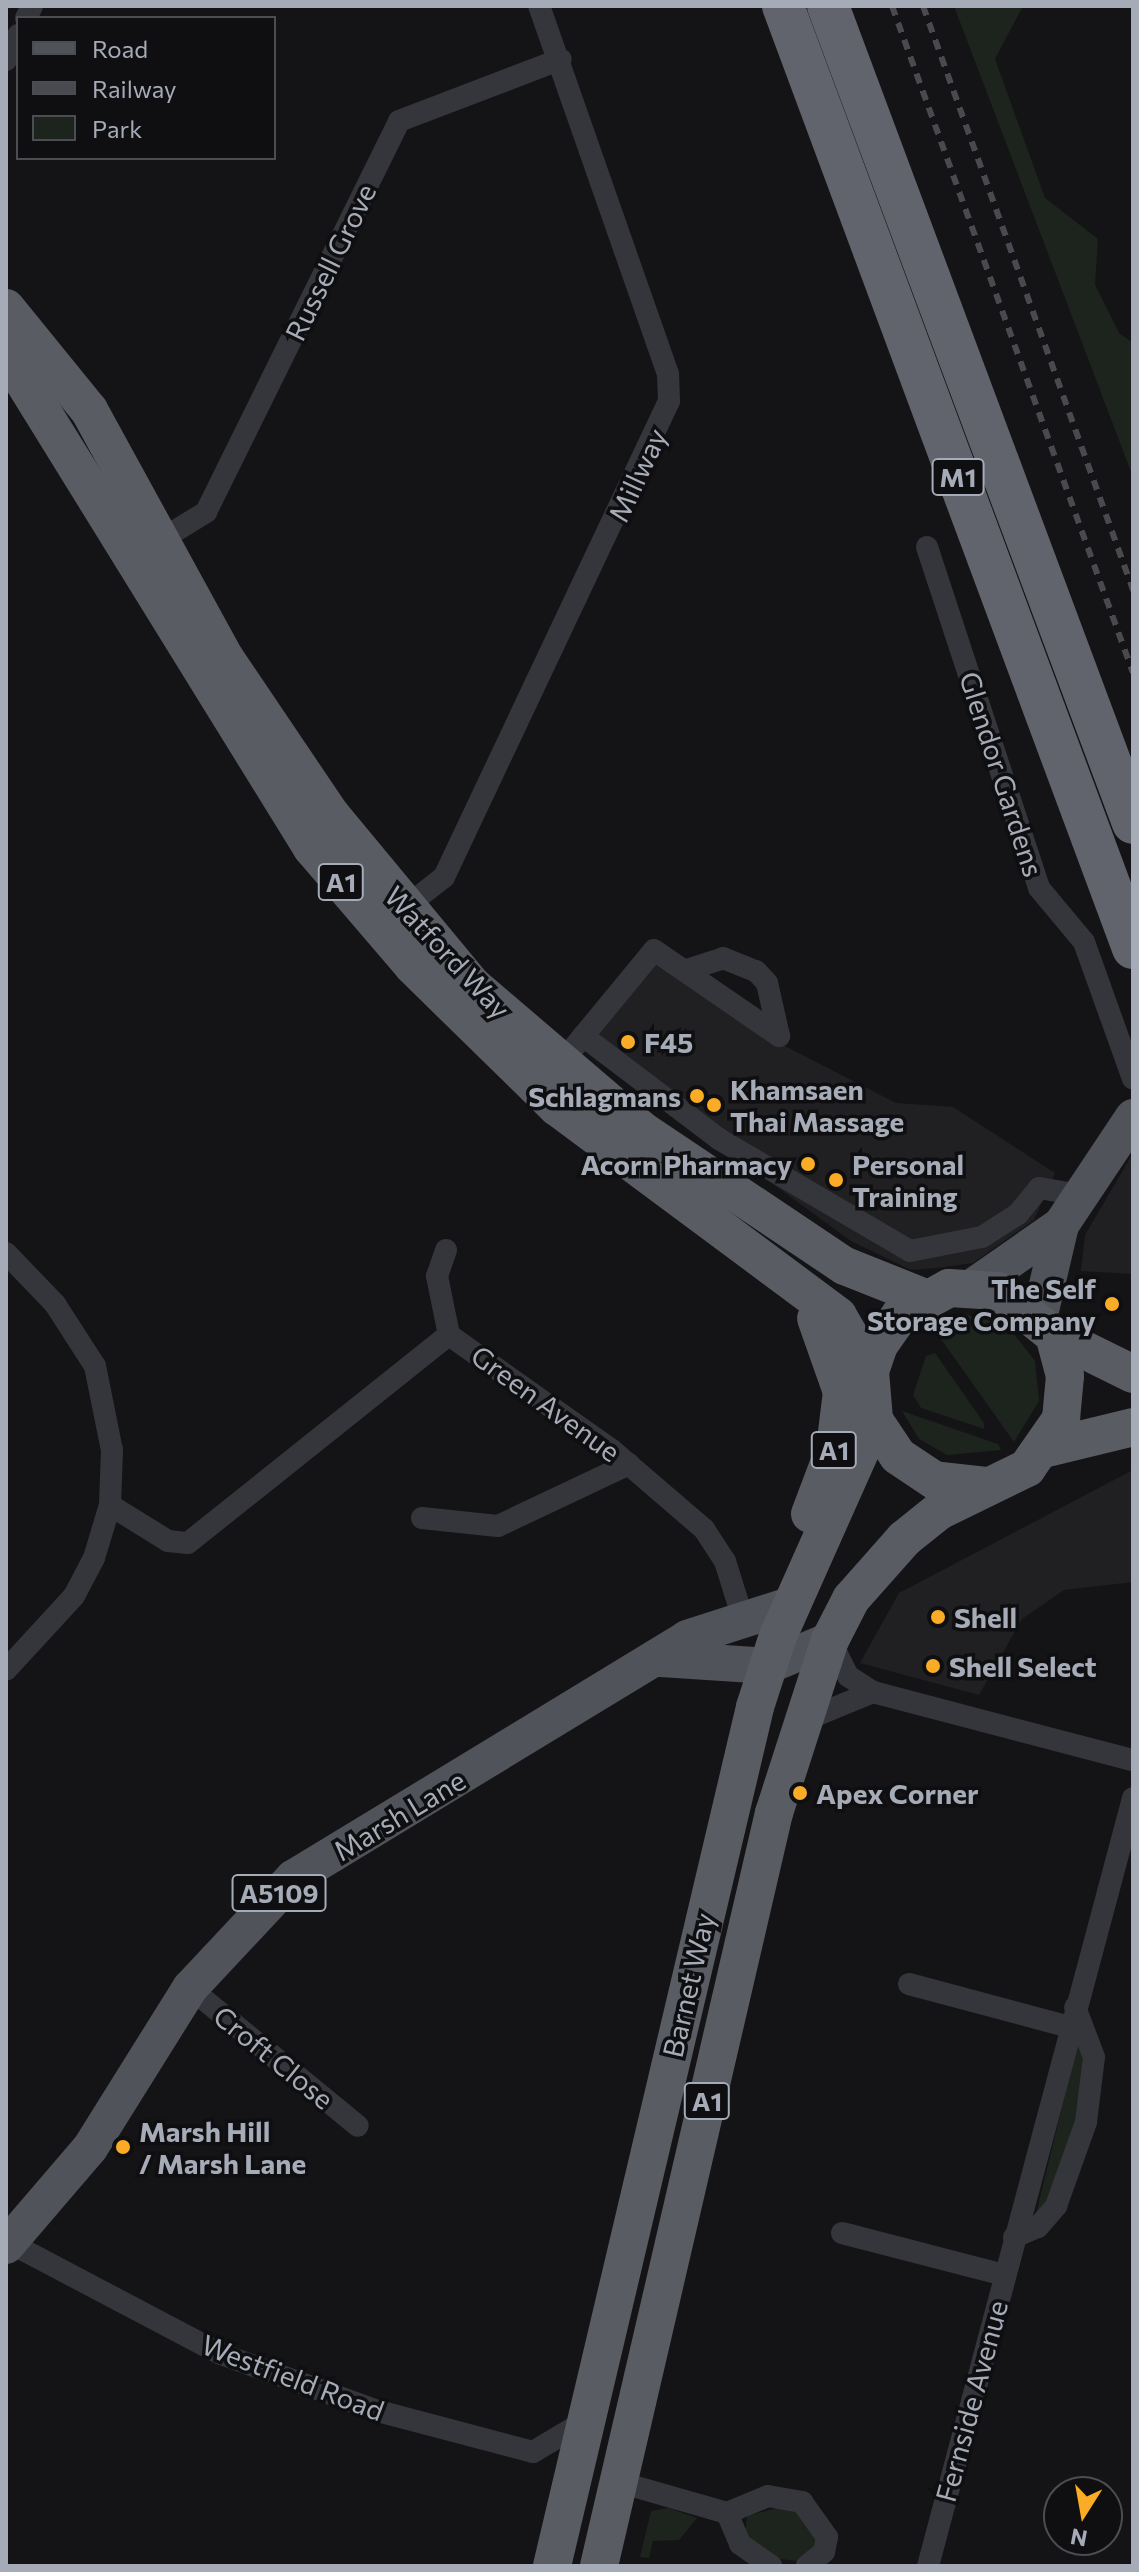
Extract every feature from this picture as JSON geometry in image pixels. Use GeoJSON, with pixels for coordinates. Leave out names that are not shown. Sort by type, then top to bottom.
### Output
{"type":"FeatureCollection","features":[{"type":"Feature","properties":{"kind":"highway","name":"M1"},"geometry":{"type":"LineString","coordinates":[[783,6],[1133,948]]}},
{"type":"Feature","properties":{"kind":"highway","name":"M1"},"geometry":{"type":"LineString","coordinates":[[828,6],[1133,823]]}},
{"type":"Feature","properties":{"kind":"highway","name":"Watford Way"},"geometry":{"type":"LineString","coordinates":[[6,308],[89,410],[225,658],[403,909],[572,1050],[643,1131],[845,1266],[923,1297]]}},
{"type":"Feature","properties":{"kind":"highway","name":"Watford Way"},"geometry":{"type":"LineString","coordinates":[[6,353],[312,848],[403,955],[557,1107],[811,1294]]}},
{"type":"Feature","properties":{"kind":"highway"},"geometry":{"type":"LineString","coordinates":[[1047,1327],[1063,1406],[1047,1448],[1027,1468],[986,1486],[923,1474],[888,1445],[874,1420],[870,1371],[900,1315],[923,1297],[972,1287],[998,1291],[1047,1327],[1133,1374]]}},
{"type":"Feature","properties":{"kind":"highway","name":"A1"},"geometry":{"type":"LineString","coordinates":[[811,1294],[838,1316],[870,1371]]}},
{"type":"Feature","properties":{"kind":"highway","name":"A1"},"geometry":{"type":"LineString","coordinates":[[790,1605],[789,1570],[841,1418],[836,1365],[811,1294]]}},
{"type":"Feature","properties":{"kind":"highway","name":"Barnet Way"},"geometry":{"type":"LineString","coordinates":[[552,2566],[768,1666],[790,1605],[874,1420]]}},
{"type":"Feature","properties":{"kind":"highway"},"geometry":{"type":"LineString","coordinates":[[1047,1448],[1133,1427]]}},
{"type":"Feature","properties":{"kind":"highway","name":"Barnet Way"},"geometry":{"type":"LineString","coordinates":[[599,2566],[801,1722],[830,1640],[874,1568],[939,1511],[986,1486]]}},
{"type":"Feature","properties":{"kind":"main road"},"geometry":{"type":"LineString","coordinates":[[972,1287],[1070,1210],[1133,1117]]}},
{"type":"Feature","properties":{"kind":"main road"},"geometry":{"type":"LineString","coordinates":[[1047,1327],[1070,1210]]}},
{"type":"Feature","properties":{"kind":"main road","name":"Marsh Lane"},"geometry":{"type":"LineString","coordinates":[[9,2245],[90,2148],[190,1988],[293,1878],[661,1659],[687,1638],[790,1605]]}},
{"type":"Feature","properties":{"kind":"main road"},"geometry":{"type":"LineString","coordinates":[[661,1659],[768,1666],[830,1640]]}},
{"type":"Feature","properties":{"kind":"street","name":"Millway"},"geometry":{"type":"LineString","coordinates":[[403,909],[444,877],[669,401],[668,374],[561,59],[539,6]]}},
{"type":"Feature","properties":{"kind":"street"},"geometry":{"type":"LineString","coordinates":[[6,60],[16,39]]}},
{"type":"Feature","properties":{"kind":"street","name":"Russell Grove"},"geometry":{"type":"LineString","coordinates":[[162,539],[206,512],[399,121],[561,59]]}},
{"type":"Feature","properties":{"kind":"street","name":"Glendor Gardens"},"geometry":{"type":"LineString","coordinates":[[927,547],[1039,888],[1084,942],[1133,1079]]}},
{"type":"Feature","properties":{"kind":"street"},"geometry":{"type":"LineString","coordinates":[[690,969],[723,958],[756,971],[767,983],[779,1036],[690,969],[654,950],[572,1050],[910,1251],[982,1237],[1039,1188],[1070,1210]]}},
{"type":"Feature","properties":{"kind":"street"},"geometry":{"type":"LineString","coordinates":[[446,1250],[437,1276],[449,1335]]}},
{"type":"Feature","properties":{"kind":"street"},"geometry":{"type":"LineString","coordinates":[[6,1253],[55,1304],[95,1366],[112,1450],[110,1505],[74,1596],[6,1670]]}},
{"type":"Feature","properties":{"kind":"street","name":"Green Avenue"},"geometry":{"type":"LineString","coordinates":[[110,1505],[168,1541],[188,1543],[449,1335],[629,1464],[704,1529],[725,1561],[743,1619]]}},
{"type":"Feature","properties":{"kind":"street"},"geometry":{"type":"LineString","coordinates":[[422,1518],[498,1526],[629,1464]]}},
{"type":"Feature","properties":{"kind":"street"},"geometry":{"type":"LineString","coordinates":[[830,1640],[848,1676],[873,1692],[1133,1760]]}},
{"type":"Feature","properties":{"kind":"street"},"geometry":{"type":"LineString","coordinates":[[801,1722],[873,1692]]}},
{"type":"Feature","properties":{"kind":"street","name":"Fernside Avenue"},"geometry":{"type":"LineString","coordinates":[[928,2566],[1072,2017],[1133,1798]]}},
{"type":"Feature","properties":{"kind":"street"},"geometry":{"type":"LineString","coordinates":[[909,1984],[1072,2017],[1094,2057],[1086,2122],[1056,2206],[1038,2227],[1014,2237]]}},
{"type":"Feature","properties":{"kind":"street","name":"Croft Close"},"geometry":{"type":"LineString","coordinates":[[190,1988],[358,2126]]}},
{"type":"Feature","properties":{"kind":"street"},"geometry":{"type":"LineString","coordinates":[[842,2233],[1004,2275]]}},
{"type":"Feature","properties":{"kind":"street","name":"Westfield Road"},"geometry":{"type":"LineString","coordinates":[[9,2245],[221,2354],[378,2411],[533,2452],[585,2421]]}},
{"type":"Feature","properties":{"kind":"street"},"geometry":{"type":"LineString","coordinates":[[619,2482],[727,2513],[768,2496],[802,2502],[827,2537],[824,2552],[807,2566]]}},
{"type":"Feature","properties":{"kind":"street"},"geometry":{"type":"LineString","coordinates":[[727,2513],[740,2544],[771,2566]]}},
{"type":"Feature","properties":{"kind":"shaded area"},"geometry":{"type":"Polygon","coordinates":[[[658,954],[781,1044],[896,1103],[953,1107],[1055,1173],[1034,1220],[973,1263],[936,1268],[911,1270],[851,1241],[583,1045],[658,954]]]}},
{"type":"Feature","properties":{"kind":"shaded area"},"geometry":{"type":"Polygon","coordinates":[[[1133,1153],[1133,1274],[1081,1271],[1085,1235],[1133,1153]]]}},
{"type":"Feature","properties":{"kind":"shaded area"},"geometry":{"type":"Polygon","coordinates":[[[1133,1470],[1133,1582],[1064,1590],[1022,1619],[979,1695],[860,1663],[899,1593],[1133,1470]]]}},
{"type":"Feature","properties":{"kind":"green space"},"geometry":{"type":"Polygon","coordinates":[[[954,6],[1023,6],[995,59],[1045,198],[1098,239],[1095,285],[1119,333],[1133,343],[1133,477],[954,6]]]}},
{"type":"Feature","properties":{"kind":"green space"},"geometry":{"type":"Polygon","coordinates":[[[965,1314],[1007,1325],[1035,1361],[1039,1401],[1014,1442],[931,1325],[965,1314]]]}},
{"type":"Feature","properties":{"kind":"green space"},"geometry":{"type":"Polygon","coordinates":[[[935,1353],[984,1423],[984,1429],[921,1408],[913,1395],[926,1356],[935,1353]]]}},
{"type":"Feature","properties":{"kind":"green space"},"geometry":{"type":"Polygon","coordinates":[[[902,1411],[998,1444],[1001,1450],[947,1455],[919,1439],[902,1411]]]}},
{"type":"Feature","properties":{"kind":"green space"},"geometry":{"type":"Polygon","coordinates":[[[1078,2042],[1091,2077],[1067,2170],[1035,2218],[1078,2042]]]}},
{"type":"Feature","properties":{"kind":"green space"},"geometry":{"type":"Polygon","coordinates":[[[780,2507],[803,2514],[816,2533],[815,2548],[798,2561],[772,2558],[745,2536],[747,2516],[780,2507]]]}},
{"type":"Feature","properties":{"kind":"green space"},"geometry":{"type":"Polygon","coordinates":[[[668,2508],[697,2518],[679,2540],[653,2541],[649,2558],[640,2557],[651,2511],[668,2508]]]}},
{"type":"Feature","properties":{"kind":"railway"},"geometry":{"type":"LineString","coordinates":[[892,6],[1133,673]]}},
{"type":"Feature","properties":{"kind":"railway"},"geometry":{"type":"LineString","coordinates":[[923,6],[1133,590]]}},
{"type":"Feature","properties":{"kind":"place","name":"F45"},"geometry":{"type":"Point","coordinates":[628,1042]}},
{"type":"Feature","properties":{"kind":"place","name":"Schlagmans"},"geometry":{"type":"Point","coordinates":[697,1096]}},
{"type":"Feature","properties":{"kind":"place","name":"Khamsaen Thai Massage"},"geometry":{"type":"Point","coordinates":[714,1105]}},
{"type":"Feature","properties":{"kind":"place","name":"Acorn Pharmacy"},"geometry":{"type":"Point","coordinates":[808,1164]}},
{"type":"Feature","properties":{"kind":"place","name":"Personal Training"},"geometry":{"type":"Point","coordinates":[836,1180]}},
{"type":"Feature","properties":{"kind":"place","name":"The Self Storage Company"},"geometry":{"type":"Point","coordinates":[1112,1304]}},
{"type":"Feature","properties":{"kind":"place","name":"Shell"},"geometry":{"type":"Point","coordinates":[938,1617]}},
{"type":"Feature","properties":{"kind":"place","name":"Shell Select"},"geometry":{"type":"Point","coordinates":[933,1666]}},
{"type":"Feature","properties":{"kind":"place","name":"Apex Corner"},"geometry":{"type":"Point","coordinates":[800,1793]}},
{"type":"Feature","properties":{"kind":"place","name":"Marsh Hill / Marsh Lane"},"geometry":{"type":"Point","coordinates":[123,2147]}}]}
